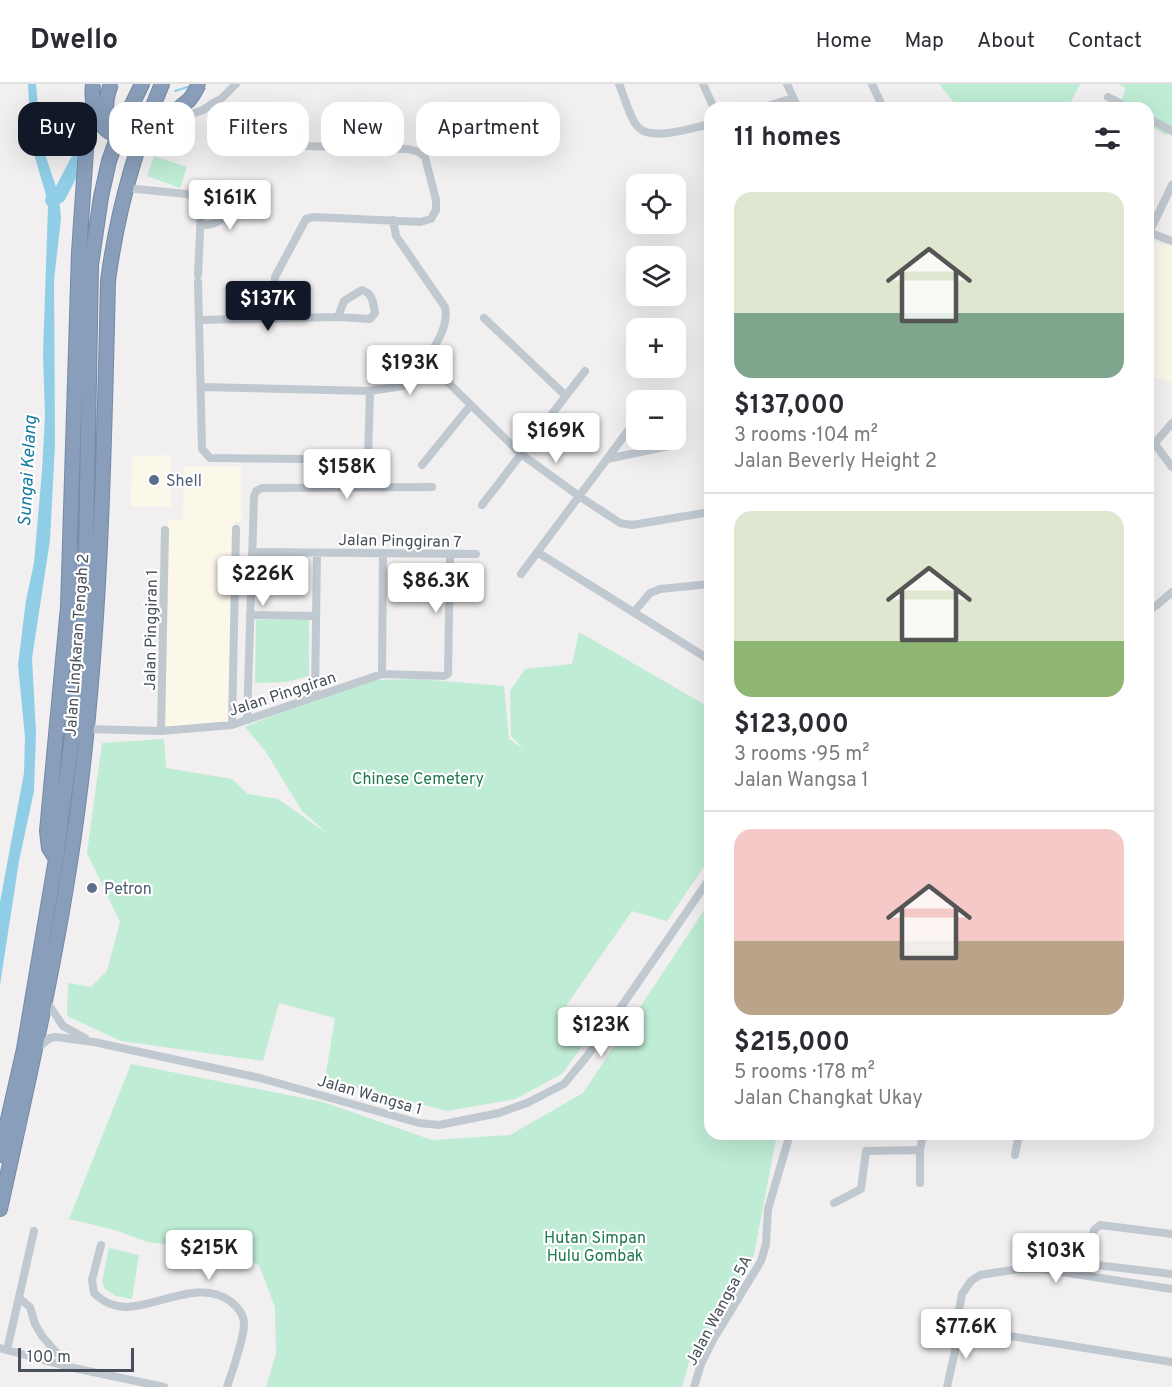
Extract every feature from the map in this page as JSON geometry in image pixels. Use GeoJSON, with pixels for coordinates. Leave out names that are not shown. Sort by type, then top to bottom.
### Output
{"type":"FeatureCollection","features":[{"type":"Feature","properties":{"kind":"highway"},"geometry":{"type":"LineString","coordinates":[[93,84],[95,113],[101,125],[109,133]]}},
{"type":"Feature","properties":{"kind":"highway"},"geometry":{"type":"LineString","coordinates":[[56,859],[49,848],[47,831],[68,607],[76,306],[89,121],[99,84]]}},
{"type":"Feature","properties":{"kind":"highway"},"geometry":{"type":"LineString","coordinates":[[109,121],[105,107],[111,84]]}},
{"type":"Feature","properties":{"kind":"highway","name":"Jalan Lingkaran Tengah 2"},"geometry":{"type":"LineString","coordinates":[[0,1155],[24,1048],[56,859],[65,799],[85,604],[91,265],[109,160],[121,127],[142,84]]}},
{"type":"Feature","properties":{"kind":"highway"},"geometry":{"type":"LineString","coordinates":[[186,102],[199,84]]}},
{"type":"Feature","properties":{"kind":"highway","name":"Jalan Lingkaran Tengah 2"},"geometry":{"type":"LineString","coordinates":[[155,102],[160,88]]}},
{"type":"Feature","properties":{"kind":"highway","name":"Jalan Lingkaran Tengah 2"},"geometry":{"type":"LineString","coordinates":[[0,1209],[36,1049],[70,862],[87,729],[98,603],[108,281],[114,237],[135,156]]}},
{"type":"Feature","properties":{"kind":"street"},"geometry":{"type":"LineString","coordinates":[[215,102],[236,84]]}},
{"type":"Feature","properties":{"kind":"street"},"geometry":{"type":"LineString","coordinates":[[619,84],[639,128],[651,134],[664,134],[704,125]]}},
{"type":"Feature","properties":{"kind":"street"},"geometry":{"type":"LineString","coordinates":[[703,84],[711,102]]}},
{"type":"Feature","properties":{"kind":"street"},"geometry":{"type":"LineString","coordinates":[[787,84],[795,102]]}},
{"type":"Feature","properties":{"kind":"street"},"geometry":{"type":"LineString","coordinates":[[872,84],[880,102]]}},
{"type":"Feature","properties":{"kind":"street"},"geometry":{"type":"LineString","coordinates":[[1108,97],[1118,102]]}},
{"type":"Feature","properties":{"kind":"street"},"geometry":{"type":"LineString","coordinates":[[781,102],[793,98]]}},
{"type":"Feature","properties":{"kind":"street"},"geometry":{"type":"LineString","coordinates":[[1154,121],[1172,131]]}},
{"type":"Feature","properties":{"kind":"street"},"geometry":{"type":"LineString","coordinates":[[275,319],[275,277],[306,219],[314,217],[420,222],[431,219],[436,210],[436,200],[425,158],[419,152],[399,149],[309,146]]}},
{"type":"Feature","properties":{"kind":"street"},"geometry":{"type":"LineString","coordinates":[[1154,222],[1172,185]]}},
{"type":"Feature","properties":{"kind":"street"},"geometry":{"type":"LineString","coordinates":[[126,188],[195,196],[200,202],[198,278],[202,449],[206,456],[210,458],[313,459]]}},
{"type":"Feature","properties":{"kind":"street"},"geometry":{"type":"LineString","coordinates":[[201,225],[221,221],[238,198]]}},
{"type":"Feature","properties":{"kind":"street"},"geometry":{"type":"LineString","coordinates":[[201,387],[370,391],[403,386],[444,330],[447,318],[445,307],[396,236],[393,220]]}},
{"type":"Feature","properties":{"kind":"street"},"geometry":{"type":"LineString","coordinates":[[1154,236],[1172,241]]}},
{"type":"Feature","properties":{"kind":"street"},"geometry":{"type":"LineString","coordinates":[[199,320],[338,317],[370,319],[375,313],[373,298],[369,292],[362,290],[344,301],[338,317]]}},
{"type":"Feature","properties":{"kind":"street"},"geometry":{"type":"LineString","coordinates":[[484,318],[566,396]]}},
{"type":"Feature","properties":{"kind":"street"},"geometry":{"type":"LineString","coordinates":[[424,359],[520,454],[620,523],[632,525],[704,513]]}},
{"type":"Feature","properties":{"kind":"street"},"geometry":{"type":"LineString","coordinates":[[482,505],[585,371]]}},
{"type":"Feature","properties":{"kind":"street"},"geometry":{"type":"LineString","coordinates":[[367,488],[370,391]]}},
{"type":"Feature","properties":{"kind":"street"},"geometry":{"type":"LineString","coordinates":[[422,465],[470,406]]}},
{"type":"Feature","properties":{"kind":"street"},"geometry":{"type":"LineString","coordinates":[[1172,423],[1154,444],[1172,467]]}},
{"type":"Feature","properties":{"kind":"street"},"geometry":{"type":"LineString","coordinates":[[521,574],[626,433]]}},
{"type":"Feature","properties":{"kind":"street"},"geometry":{"type":"LineString","coordinates":[[607,459],[650,450]]}},
{"type":"Feature","properties":{"kind":"street"},"geometry":{"type":"LineString","coordinates":[[247,720],[256,490],[262,488],[432,487]]}},
{"type":"Feature","properties":{"kind":"street","name":"Jalan Pinggiran 1"},"geometry":{"type":"LineString","coordinates":[[161,731],[165,530]]}},
{"type":"Feature","properties":{"kind":"street"},"geometry":{"type":"LineString","coordinates":[[232,725],[236,530]]}},
{"type":"Feature","properties":{"kind":"street","name":"Jalan Pinggiran 7"},"geometry":{"type":"LineString","coordinates":[[252,552],[476,554]]}},
{"type":"Feature","properties":{"kind":"street"},"geometry":{"type":"LineString","coordinates":[[537,552],[704,656]]}},
{"type":"Feature","properties":{"kind":"street"},"geometry":{"type":"LineString","coordinates":[[315,695],[316,553]]}},
{"type":"Feature","properties":{"kind":"street"},"geometry":{"type":"LineString","coordinates":[[382,674],[383,553]]}},
{"type":"Feature","properties":{"kind":"street","name":"Jalan Pinggiran"},"geometry":{"type":"LineString","coordinates":[[87,729],[161,731],[232,725],[382,674],[444,676],[448,674],[450,554]]}},
{"type":"Feature","properties":{"kind":"street"},"geometry":{"type":"LineString","coordinates":[[634,612],[650,593],[660,589],[704,585]]}},
{"type":"Feature","properties":{"kind":"street"},"geometry":{"type":"LineString","coordinates":[[1154,608],[1172,592]]}},
{"type":"Feature","properties":{"kind":"street"},"geometry":{"type":"LineString","coordinates":[[250,615],[316,616]]}},
{"type":"Feature","properties":{"kind":"street","name":"Jalan Wangsa 1"},"geometry":{"type":"LineString","coordinates":[[36,1049],[50,1038],[56,1037],[94,1042],[260,1078],[419,1123],[439,1125],[499,1113],[527,1103],[564,1084],[588,1055],[704,887]]}},
{"type":"Feature","properties":{"kind":"street","name":"Jalan Wangsa 1"},"geometry":{"type":"LineString","coordinates":[[45,999],[63,1026],[94,1042]]}},
{"type":"Feature","properties":{"kind":"street","name":"Jalan Wangsa 5A"},"geometry":{"type":"LineString","coordinates":[[694,1387],[701,1364],[713,1340],[761,1261],[766,1244],[768,1209],[788,1140]]}},
{"type":"Feature","properties":{"kind":"street"},"geometry":{"type":"LineString","coordinates":[[921,1183],[922,1140]]}},
{"type":"Feature","properties":{"kind":"street"},"geometry":{"type":"LineString","coordinates":[[1015,1155],[1018,1140]]}},
{"type":"Feature","properties":{"kind":"street"},"geometry":{"type":"LineString","coordinates":[[834,1203],[861,1189],[866,1150],[921,1150]]}},
{"type":"Feature","properties":{"kind":"street"},"geometry":{"type":"LineString","coordinates":[[1172,1234],[1100,1224],[1096,1227],[1087,1260],[1088,1264],[1172,1274]]}},
{"type":"Feature","properties":{"kind":"street"},"geometry":{"type":"LineString","coordinates":[[34,1231],[19,1298],[4,1349],[69,1367],[164,1387]]}},
{"type":"Feature","properties":{"kind":"street"},"geometry":{"type":"LineString","coordinates":[[101,1245],[92,1280],[94,1293],[103,1302],[129,1307],[187,1294],[207,1294],[224,1297],[239,1308],[244,1324],[227,1387]]}},
{"type":"Feature","properties":{"kind":"street"},"geometry":{"type":"LineString","coordinates":[[946,1387],[960,1328],[959,1306],[962,1294],[971,1281],[980,1275],[1019,1269],[1042,1269],[1172,1289]]}},
{"type":"Feature","properties":{"kind":"street"},"geometry":{"type":"LineString","coordinates":[[19,1298],[30,1307],[35,1324],[42,1336],[69,1367]]}},
{"type":"Feature","properties":{"kind":"street"},"geometry":{"type":"LineString","coordinates":[[960,1328],[1172,1362]]}},
{"type":"Feature","properties":{"kind":"shaded area"},"geometry":{"type":"Polygon","coordinates":[[[1156,242],[1172,247],[1172,383],[1154,378],[1154,249],[1156,242]]]}},
{"type":"Feature","properties":{"kind":"shaded area","name":"Shell"},"geometry":{"type":"Polygon","coordinates":[[[167,455],[171,458],[171,506],[131,506],[132,457],[167,455]]]}},
{"type":"Feature","properties":{"kind":"shaded area"},"geometry":{"type":"Polygon","coordinates":[[[184,466],[241,467],[242,522],[234,522],[229,723],[165,728],[168,520],[183,520],[184,466]]]}},
{"type":"Feature","properties":{"kind":"green space"},"geometry":{"type":"Polygon","coordinates":[[[939,84],[1080,84],[1071,102],[953,102],[939,84]]]}},
{"type":"Feature","properties":{"kind":"green space"},"geometry":{"type":"Polygon","coordinates":[[[1119,84],[1172,84],[1172,132],[1166,135],[1154,128],[1154,102],[1120,102],[1126,88],[1119,84]]]}},
{"type":"Feature","properties":{"kind":"green space"},"geometry":{"type":"Polygon","coordinates":[[[154,156],[187,167],[180,188],[147,176],[154,156]]]}},
{"type":"Feature","properties":{"kind":"green space"},"geometry":{"type":"Polygon","coordinates":[[[309,619],[309,676],[287,682],[255,683],[256,620],[309,619]]]}},
{"type":"Feature","properties":{"kind":"green space","name":"Chinese Cemetery"},"geometry":{"type":"Polygon","coordinates":[[[579,632],[704,704],[704,866],[667,921],[632,911],[561,1013],[591,1034],[562,1074],[515,1099],[447,1111],[325,1080],[335,1018],[279,1003],[263,1061],[121,1041],[67,1016],[68,983],[91,987],[107,971],[120,922],[87,853],[102,743],[164,739],[166,768],[232,779],[248,794],[278,799],[328,834],[302,811],[266,752],[245,727],[323,695],[374,680],[419,679],[504,686],[509,739],[524,749],[511,736],[510,691],[525,669],[572,664],[579,632]]]}},
{"type":"Feature","properties":{"kind":"green space","name":"Hutan Simpan Hulu Gombak"},"geometry":{"type":"Polygon","coordinates":[[[704,911],[704,1140],[776,1140],[753,1259],[689,1362],[682,1387],[266,1387],[276,1354],[275,1307],[259,1265],[226,1251],[147,1242],[115,1230],[69,1219],[131,1064],[323,1102],[432,1140],[510,1135],[583,1093],[704,911]]]}},
{"type":"Feature","properties":{"kind":"green space"},"geometry":{"type":"Polygon","coordinates":[[[109,1248],[139,1255],[132,1299],[116,1296],[105,1289],[102,1282],[109,1248]]]}},
{"type":"Feature","properties":{"kind":"water"},"geometry":{"type":"Polygon","coordinates":[[[28,84],[36,84],[38,102],[29,102],[28,84]]]}},
{"type":"Feature","properties":{"kind":"water"},"geometry":{"type":"Polygon","coordinates":[[[35,156],[46,156],[59,196],[61,219],[54,280],[55,444],[50,540],[32,658],[36,733],[34,791],[19,861],[0,985],[0,902],[24,773],[25,737],[18,665],[26,600],[34,563],[42,471],[45,416],[43,354],[48,207],[35,156]]]}},
{"type":"Feature","properties":{"kind":"waterway"},"geometry":{"type":"LineString","coordinates":[[175,91],[191,86]]}},
{"type":"Feature","properties":{"kind":"waterway"},"geometry":{"type":"LineString","coordinates":[[52,200],[59,196],[80,156]]}},
{"type":"Feature","properties":{"kind":"place","name":"Shell"},"geometry":{"type":"Point","coordinates":[154,480]}},
{"type":"Feature","properties":{"kind":"place","name":"Petron"},"geometry":{"type":"Point","coordinates":[92,888]}},
{"type":"Feature","properties":{"kind":"water label","name":"Sungai Kelang"},"geometry":{"type":"Point","coordinates":[27,471]}}]}
